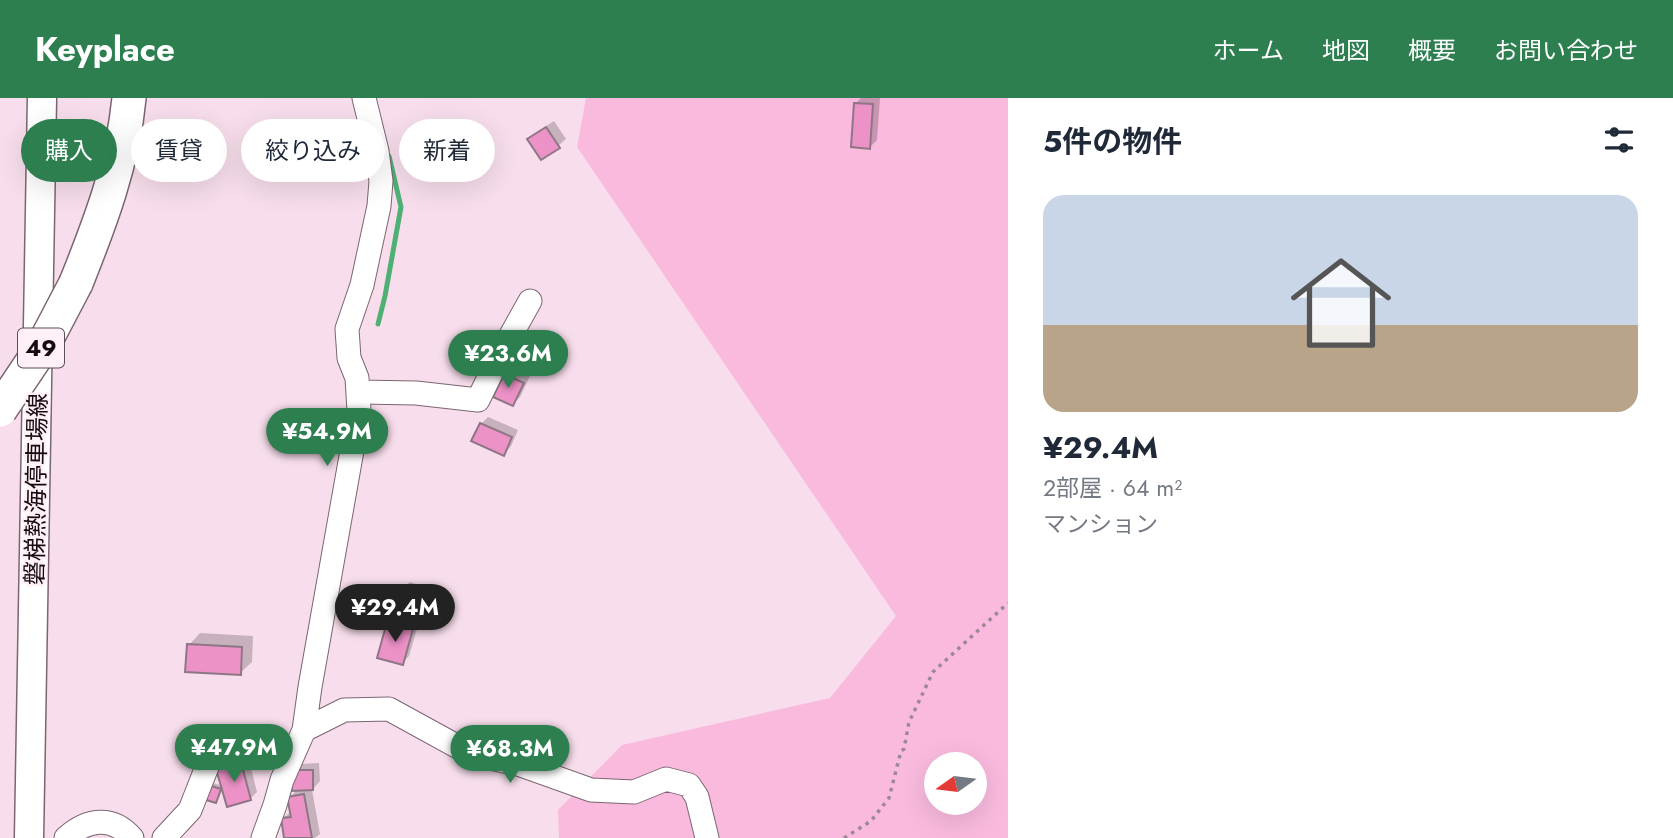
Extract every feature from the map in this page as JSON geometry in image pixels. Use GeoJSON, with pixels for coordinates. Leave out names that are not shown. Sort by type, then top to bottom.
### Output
{"type":"FeatureCollection","features":[{"type":"Feature","properties":{"kind":"highway","name":"49"},"geometry":{"type":"LineString","coordinates":[[0,410],[43,346],[76,283],[101,221],[118,162],[129,98]]}},
{"type":"Feature","properties":{"kind":"main road","name":"磐梯熱海停車場線"},"geometry":{"type":"LineString","coordinates":[[29,838],[42,98]]}},
{"type":"Feature","properties":{"kind":"street"},"geometry":{"type":"LineString","coordinates":[[263,838],[282,779],[304,730],[359,411],[357,378],[349,358],[347,329],[362,285],[379,206],[381,181],[377,151],[364,98]]}},
{"type":"Feature","properties":{"kind":"street"},"geometry":{"type":"LineString","coordinates":[[359,392],[416,393],[478,400],[530,301]]}},
{"type":"Feature","properties":{"kind":"street"},"geometry":{"type":"LineString","coordinates":[[304,730],[344,710],[389,709],[471,754],[517,764],[591,790],[634,792],[666,779],[689,785],[697,797],[708,838]]}},
{"type":"Feature","properties":{"kind":"street"},"geometry":{"type":"LineString","coordinates":[[164,838],[190,810],[214,749]]}},
{"type":"Feature","properties":{"kind":"street"},"geometry":{"type":"LineString","coordinates":[[65,838],[89,824],[110,822],[132,838]]}},
{"type":"Feature","properties":{"kind":"path"},"geometry":{"type":"LineString","coordinates":[[844,838],[871,821],[889,798],[909,722],[933,672],[1008,603]]}},
{"type":"Feature","properties":{"kind":"shaded area"},"geometry":{"type":"Polygon","coordinates":[[[586,98],[1008,98],[1008,838],[559,838],[558,810],[622,745],[830,698],[896,616],[577,147],[586,98]]]}},
{"type":"Feature","properties":{"kind":"building"},"geometry":{"type":"Polygon","coordinates":[[[854,103],[873,104],[870,149],[851,147],[854,103]]]}},
{"type":"Feature","properties":{"kind":"building"},"geometry":{"type":"Polygon","coordinates":[[[546,127],[560,148],[541,160],[527,139],[546,127]]]}},
{"type":"Feature","properties":{"kind":"building"},"geometry":{"type":"Polygon","coordinates":[[[504,374],[524,383],[513,406],[493,397],[504,374]]]}},
{"type":"Feature","properties":{"kind":"building"},"geometry":{"type":"Polygon","coordinates":[[[480,423],[512,437],[504,456],[471,441],[480,423]]]}},
{"type":"Feature","properties":{"kind":"building"},"geometry":{"type":"Polygon","coordinates":[[[401,589],[424,597],[415,623],[392,615],[401,589]]]}},
{"type":"Feature","properties":{"kind":"building"},"geometry":{"type":"Polygon","coordinates":[[[387,622],[413,629],[403,665],[377,658],[387,622]]]}},
{"type":"Feature","properties":{"kind":"building"},"geometry":{"type":"Polygon","coordinates":[[[187,644],[242,647],[241,675],[185,672],[187,644]]]}},
{"type":"Feature","properties":{"kind":"building"},"geometry":{"type":"Polygon","coordinates":[[[241,762],[251,800],[227,807],[216,769],[241,762]]]}},
{"type":"Feature","properties":{"kind":"building"},"geometry":{"type":"Polygon","coordinates":[[[291,770],[313,770],[313,790],[292,791],[291,770]]]}},
{"type":"Feature","properties":{"kind":"building"},"geometry":{"type":"Polygon","coordinates":[[[208,785],[221,789],[216,803],[203,799],[208,785]]]}},
{"type":"Feature","properties":{"kind":"building"},"geometry":{"type":"Polygon","coordinates":[[[304,794],[312,838],[284,838],[281,818],[291,817],[287,797],[304,794]]]}},
{"type":"Feature","properties":{"kind":"waterway"},"geometry":{"type":"LineString","coordinates":[[378,324],[401,207],[389,156]]}}]}
